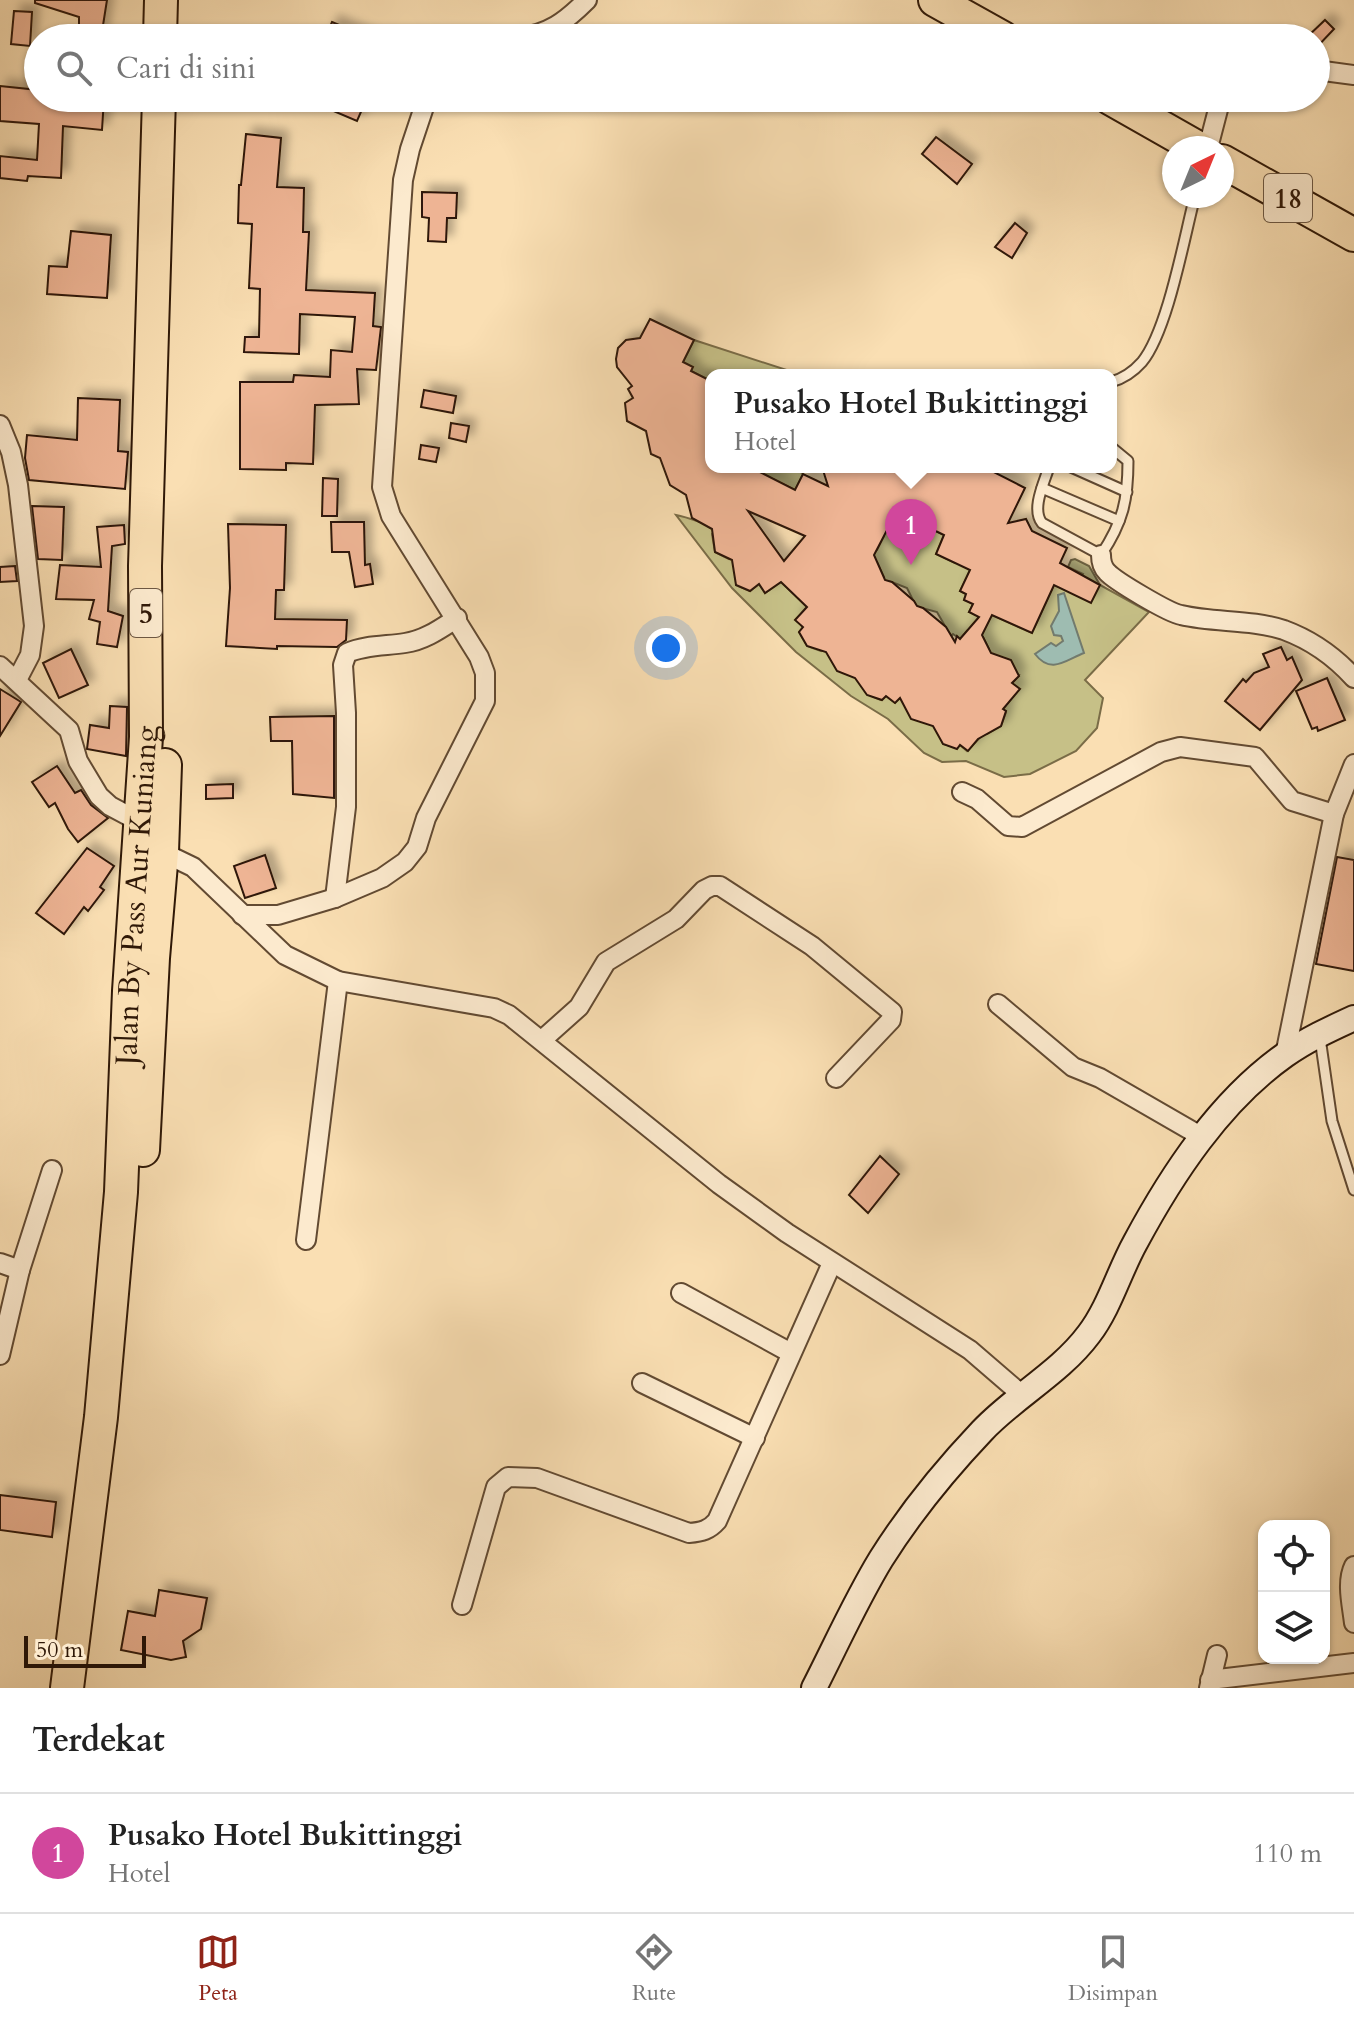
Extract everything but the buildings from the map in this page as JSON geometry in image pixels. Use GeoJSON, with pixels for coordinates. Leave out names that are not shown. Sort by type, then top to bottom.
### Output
{"type":"FeatureCollection","features":[{"type":"Feature","properties":{"kind":"highway"},"geometry":{"type":"LineString","coordinates":[[942,1],[980,24]]}},
{"type":"Feature","properties":{"kind":"highway","name":"Jalan By Pass Aur Kuniang"},"geometry":{"type":"LineString","coordinates":[[137,1078],[153,958],[162,852],[167,687],[156,585],[159,112]]}},
{"type":"Feature","properties":{"kind":"highway","name":"Jalan By Pass Aur Kuniang"},"geometry":{"type":"LineString","coordinates":[[88,1688],[133,1311],[140,822],[156,585],[178,112]]}},
{"type":"Feature","properties":{"kind":"highway"},"geometry":{"type":"LineString","coordinates":[[1135,112],[1177,136]]}},
{"type":"Feature","properties":{"kind":"highway","name":"18"},"geometry":{"type":"LineString","coordinates":[[1234,168],[1354,235]]}},
{"type":"Feature","properties":{"kind":"highway","name":"Jalan By Pass Aur Kuniang"},"geometry":{"type":"LineString","coordinates":[[67,1688],[101,1417],[121,1192],[134,1127]]}},
{"type":"Feature","properties":{"kind":"street"},"geometry":{"type":"LineString","coordinates":[[561,24],[587,0]]}},
{"type":"Feature","properties":{"kind":"street"},"geometry":{"type":"LineString","coordinates":[[1330,72],[1354,75]]}},
{"type":"Feature","properties":{"kind":"street"},"geometry":{"type":"LineString","coordinates":[[242,915],[278,915],[335,898],[382,878],[405,862],[417,847],[426,818],[485,701],[485,673],[479,657],[391,516],[382,487],[403,180],[422,112]]}},
{"type":"Feature","properties":{"kind":"street"},"geometry":{"type":"LineString","coordinates":[[1211,136],[1217,112]]}},
{"type":"Feature","properties":{"kind":"street"},"geometry":{"type":"LineString","coordinates":[[0,425],[11,452],[18,485],[34,626],[30,655],[17,680]]}},
{"type":"Feature","properties":{"kind":"street"},"geometry":{"type":"LineString","coordinates":[[1101,555],[1100,561],[1108,574],[1177,615],[1256,623],[1284,630],[1315,645],[1340,663],[1354,678]]}},
{"type":"Feature","properties":{"kind":"street"},"geometry":{"type":"LineString","coordinates":[[335,898],[346,807],[343,665],[347,653],[426,638],[457,618]]}},
{"type":"Feature","properties":{"kind":"street"},"geometry":{"type":"LineString","coordinates":[[0,666],[69,730],[78,761],[99,796],[110,806],[140,822]]}},
{"type":"Feature","properties":{"kind":"street"},"geometry":{"type":"LineString","coordinates":[[962,792],[977,799],[1008,826],[1022,827],[1161,752],[1180,747],[1255,757],[1292,801],[1334,814]]}},
{"type":"Feature","properties":{"kind":"street"},"geometry":{"type":"LineString","coordinates":[[1285,1055],[1334,814],[1354,764]]}},
{"type":"Feature","properties":{"kind":"street"},"geometry":{"type":"LineString","coordinates":[[162,852],[193,867],[285,955],[338,981],[494,1008],[526,1026],[719,1184],[832,1263],[970,1350],[1021,1394]]}},
{"type":"Feature","properties":{"kind":"street"},"geometry":{"type":"LineString","coordinates":[[542,1040],[579,1007],[606,962],[676,919],[704,890],[720,886],[812,946],[892,1012],[891,1020],[836,1078]]}},
{"type":"Feature","properties":{"kind":"street"},"geometry":{"type":"LineString","coordinates":[[306,1240],[338,981]]}},
{"type":"Feature","properties":{"kind":"street"},"geometry":{"type":"LineString","coordinates":[[998,1004],[1073,1067],[1100,1078],[1204,1138]]}},
{"type":"Feature","properties":{"kind":"street"},"geometry":{"type":"LineString","coordinates":[[814,1688],[881,1559],[917,1507],[983,1430],[1021,1394],[1072,1356],[1093,1330],[1134,1244],[1175,1175],[1204,1138],[1244,1090],[1285,1055],[1319,1034],[1354,1018]]}},
{"type":"Feature","properties":{"kind":"street"},"geometry":{"type":"LineString","coordinates":[[0,1355],[20,1270],[52,1170]]}},
{"type":"Feature","properties":{"kind":"street"},"geometry":{"type":"LineString","coordinates":[[0,1263],[20,1270]]}},
{"type":"Feature","properties":{"kind":"street"},"geometry":{"type":"LineString","coordinates":[[462,1605],[496,1487],[508,1477],[537,1478],[689,1533],[701,1532],[717,1521],[832,1263]]}},
{"type":"Feature","properties":{"kind":"street"},"geometry":{"type":"LineString","coordinates":[[681,1293],[791,1353]]}},
{"type":"Feature","properties":{"kind":"street"},"geometry":{"type":"LineString","coordinates":[[642,1383],[755,1438]]}},
{"type":"Feature","properties":{"kind":"street"},"geometry":{"type":"LineString","coordinates":[[1354,1566],[1351,1584],[1354,1623]]}},
{"type":"Feature","properties":{"kind":"street"},"geometry":{"type":"LineString","coordinates":[[1217,1655],[1210,1684],[1354,1663]]}},
{"type":"Feature","properties":{"kind":"lane"},"geometry":{"type":"LineString","coordinates":[[1117,380],[1142,362],[1163,321],[1192,208]]}},
{"type":"Feature","properties":{"kind":"lane"},"geometry":{"type":"LineString","coordinates":[[1047,473],[1037,510],[1038,518],[1101,555],[1112,539],[1127,501],[1128,461],[1117,452]]}},
{"type":"Feature","properties":{"kind":"lane"},"geometry":{"type":"LineString","coordinates":[[1084,473],[1127,492]]}},
{"type":"Feature","properties":{"kind":"lane"},"geometry":{"type":"LineString","coordinates":[[1042,488],[1119,521]]}},
{"type":"Feature","properties":{"kind":"lane"},"geometry":{"type":"LineString","coordinates":[[1319,1034],[1332,1121],[1354,1190]]}},
{"type":"Feature","properties":{"kind":"shaded area"},"geometry":{"type":"Polygon","coordinates":[[[694,340],[783,369],[705,369],[705,378],[691,371],[683,362],[694,340]]]}},
{"type":"Feature","properties":{"kind":"shaded area"},"geometry":{"type":"Polygon","coordinates":[[[760,473],[802,473],[795,490],[760,473]]]}},
{"type":"Feature","properties":{"kind":"shaded area"},"geometry":{"type":"Polygon","coordinates":[[[676,515],[721,528],[712,534],[715,552],[729,559],[736,554],[736,585],[750,591],[759,584],[765,593],[781,582],[807,607],[796,620],[803,627],[799,632],[807,646],[821,651],[825,646],[853,668],[869,694],[881,700],[886,696],[895,703],[901,696],[932,718],[943,744],[957,748],[960,745],[967,751],[985,732],[987,734],[1001,726],[1006,712],[1003,709],[1019,689],[1012,683],[1019,675],[989,663],[989,649],[983,637],[967,631],[960,639],[953,634],[945,643],[937,636],[945,626],[937,612],[922,608],[908,609],[914,602],[907,588],[892,582],[878,584],[884,577],[877,562],[856,556],[877,550],[884,536],[880,532],[915,521],[944,535],[936,554],[955,563],[979,551],[960,591],[966,594],[964,600],[973,604],[969,612],[992,615],[1032,633],[1054,585],[1082,576],[1068,567],[1075,559],[1089,566],[1100,585],[1149,612],[1085,680],[1103,698],[1097,728],[1076,751],[1030,774],[1004,777],[966,761],[942,762],[924,753],[888,719],[851,696],[796,652],[732,588],[676,515]]]}},
{"type":"Feature","properties":{"kind":"water"},"geometry":{"type":"Polygon","coordinates":[[[1064,593],[1084,653],[1059,664],[1047,664],[1035,654],[1051,643],[1056,646],[1063,641],[1061,636],[1054,635],[1051,626],[1059,611],[1058,595],[1064,593]]]}},
{"type":"Feature","properties":{"kind":"place","name":"Pusako Hotel Bukittinggi"},"geometry":{"type":"Point","coordinates":[911,565]}}]}
